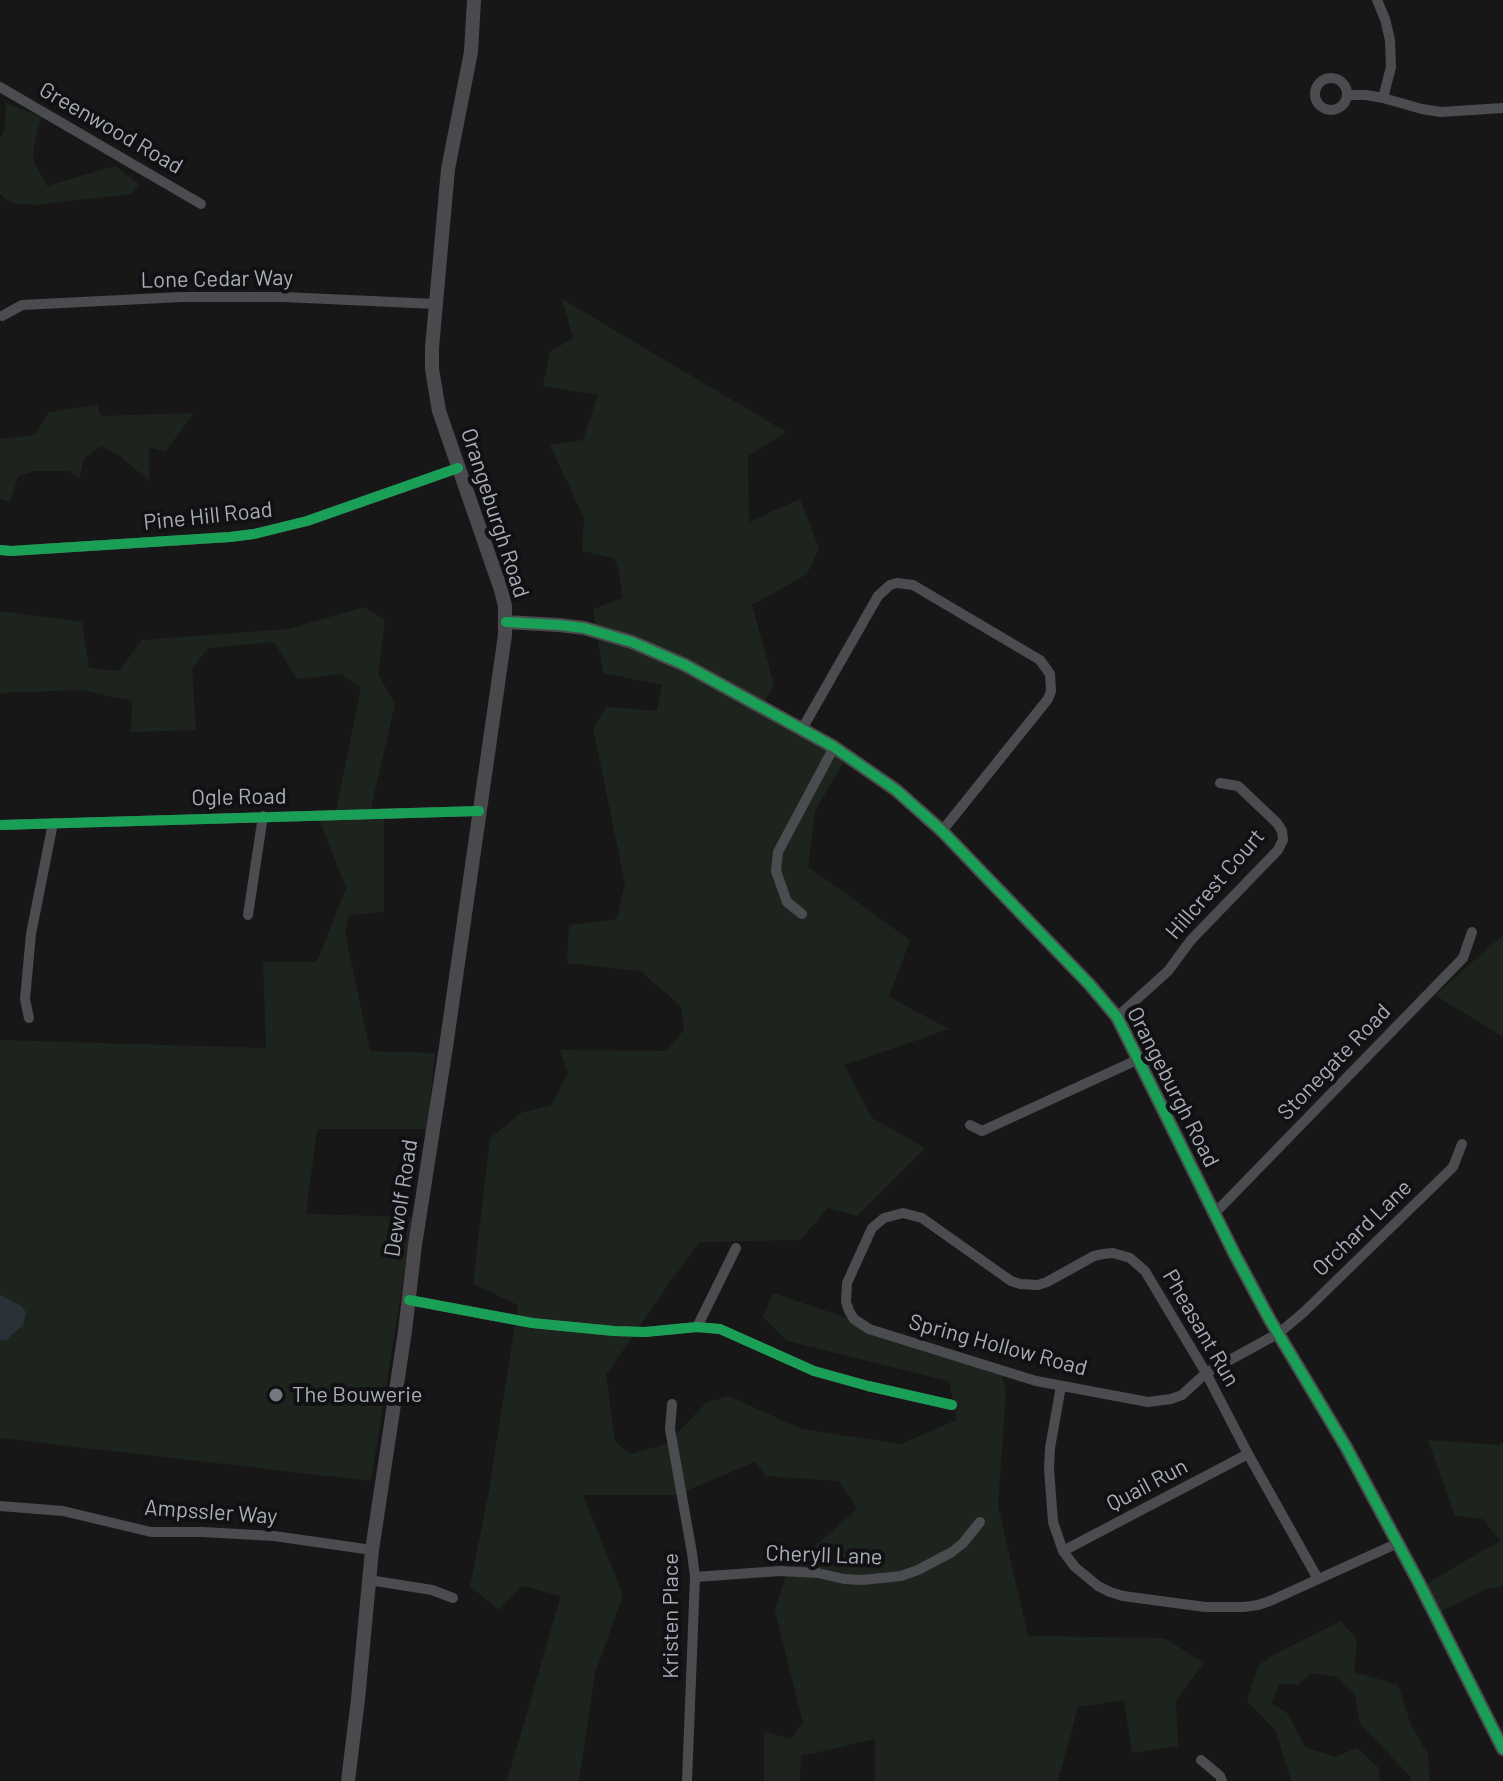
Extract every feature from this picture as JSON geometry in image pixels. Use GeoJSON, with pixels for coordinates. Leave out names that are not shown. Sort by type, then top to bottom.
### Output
{"type":"FeatureCollection","features":[{"type":"Feature","properties":{"kind":"street","name":"Orangeburgh Road"},"geometry":{"type":"LineString","coordinates":[[474,0],[471,52],[450,159],[432,348],[439,411],[501,590],[506,622],[584,628],[632,642],[685,665],[834,747],[896,790],[942,831],[1090,985],[1117,1017],[1252,1288],[1346,1447],[1503,1749]]}},
{"type":"Feature","properties":{"kind":"street"},"geometry":{"type":"LineString","coordinates":[[1377,0],[1390,40],[1391,67],[1383,98]]}},
{"type":"Feature","properties":{"kind":"street","name":"Greenwood Road"},"geometry":{"type":"LineString","coordinates":[[0,87],[201,204]]}},
{"type":"Feature","properties":{"kind":"street"},"geometry":{"type":"LineString","coordinates":[[1347,95],[1383,98],[1441,112],[1503,108]]}},
{"type":"Feature","properties":{"kind":"street","name":"Lone Cedar Way"},"geometry":{"type":"LineString","coordinates":[[2,316],[22,305],[182,297],[284,297],[436,304]]}},
{"type":"Feature","properties":{"kind":"street","name":"Pine Hill Road"},"geometry":{"type":"LineString","coordinates":[[0,550],[254,534],[307,521],[458,468]]}},
{"type":"Feature","properties":{"kind":"street"},"geometry":{"type":"LineString","coordinates":[[802,729],[878,596],[890,585],[913,585],[1040,660],[1046,666],[1052,683],[1048,699],[942,831]]}},
{"type":"Feature","properties":{"kind":"street","name":"Dewolf Road"},"geometry":{"type":"LineString","coordinates":[[348,1781],[372,1550],[506,622]]}},
{"type":"Feature","properties":{"kind":"street"},"geometry":{"type":"LineString","coordinates":[[802,914],[787,902],[776,871],[778,852],[834,747]]}},
{"type":"Feature","properties":{"kind":"street","name":"Hillcrest Court"},"geometry":{"type":"LineString","coordinates":[[1117,1017],[1168,971],[1191,940],[1278,850],[1283,840],[1277,823],[1238,786],[1220,783]]}},
{"type":"Feature","properties":{"kind":"street","name":"Ogle Road"},"geometry":{"type":"LineString","coordinates":[[0,825],[479,811]]}},
{"type":"Feature","properties":{"kind":"street"},"geometry":{"type":"LineString","coordinates":[[248,915],[263,816]]}},
{"type":"Feature","properties":{"kind":"street"},"geometry":{"type":"LineString","coordinates":[[29,1018],[25,999],[31,934],[53,823]]}},
{"type":"Feature","properties":{"kind":"street","name":"Stonegate Road"},"geometry":{"type":"LineString","coordinates":[[1215,1213],[1463,958],[1472,932]]}},
{"type":"Feature","properties":{"kind":"street"},"geometry":{"type":"LineString","coordinates":[[970,1125],[982,1131],[1139,1059]]}},
{"type":"Feature","properties":{"kind":"street","name":"Orchard Lane"},"geometry":{"type":"LineString","coordinates":[[1279,1333],[1453,1167],[1462,1144]]}},
{"type":"Feature","properties":{"kind":"street","name":"Pheasant Run"},"geometry":{"type":"LineString","coordinates":[[859,1255],[877,1223],[893,1214],[903,1213],[922,1218],[1011,1281],[1020,1284],[1047,1282],[1103,1254],[1121,1255],[1139,1264],[1206,1373],[1318,1579]]}},
{"type":"Feature","properties":{"kind":"street"},"geometry":{"type":"LineString","coordinates":[[697,1327],[736,1248]]}},
{"type":"Feature","properties":{"kind":"street","name":"Spring Hollow Road"},"geometry":{"type":"LineString","coordinates":[[859,1255],[845,1292],[849,1311],[861,1325],[1061,1386],[1160,1402],[1182,1395],[1206,1373],[1279,1333]]}},
{"type":"Feature","properties":{"kind":"street"},"geometry":{"type":"LineString","coordinates":[[409,1300],[532,1323],[614,1331],[645,1332],[697,1327],[720,1329],[814,1371],[952,1405]]}},
{"type":"Feature","properties":{"kind":"street"},"geometry":{"type":"LineString","coordinates":[[1061,1386],[1052,1428],[1049,1468],[1053,1522],[1063,1551],[1075,1567],[1086,1578],[1110,1592],[1205,1607],[1258,1605],[1398,1543]]}},
{"type":"Feature","properties":{"kind":"street","name":"Kristen Place"},"geometry":{"type":"LineString","coordinates":[[672,1404],[670,1429],[695,1577],[687,1781]]}},
{"type":"Feature","properties":{"kind":"street","name":"Quail Run"},"geometry":{"type":"LineString","coordinates":[[1063,1551],[1248,1454]]}},
{"type":"Feature","properties":{"kind":"street","name":"Ampssler Way"},"geometry":{"type":"LineString","coordinates":[[0,1506],[63,1511],[151,1532],[274,1536],[372,1550]]}},
{"type":"Feature","properties":{"kind":"street","name":"Cheryll Lane"},"geometry":{"type":"LineString","coordinates":[[695,1577],[780,1571],[862,1580],[901,1576],[952,1552],[980,1522]]}},
{"type":"Feature","properties":{"kind":"street"},"geometry":{"type":"LineString","coordinates":[[369,1580],[432,1590],[453,1598]]}},
{"type":"Feature","properties":{"kind":"street"},"geometry":{"type":"LineString","coordinates":[[1201,1760],[1222,1781]]}},
{"type":"Feature","properties":{"kind":"shaded area"},"geometry":{"type":"Polygon","coordinates":[[[6,103],[41,117],[33,160],[47,186],[115,166],[139,184],[131,194],[35,205],[11,203],[0,194],[0,138],[5,129],[6,103]]]}},
{"type":"Feature","properties":{"kind":"shaded area"},"geometry":{"type":"Polygon","coordinates":[[[562,299],[786,432],[748,456],[749,522],[800,499],[819,548],[807,574],[752,605],[774,685],[761,706],[846,758],[815,811],[808,867],[910,940],[889,997],[949,1029],[844,1065],[872,1118],[925,1148],[857,1216],[828,1208],[800,1240],[700,1242],[606,1375],[615,1442],[631,1454],[667,1444],[706,1403],[728,1396],[802,1429],[900,1444],[957,1420],[949,1381],[787,1341],[763,1317],[773,1293],[1000,1370],[1006,1390],[998,1506],[1028,1636],[1164,1638],[1204,1663],[1176,1701],[1178,1746],[1132,1753],[1124,1700],[1078,1707],[1058,1781],[875,1781],[875,1739],[801,1756],[800,1781],[764,1781],[764,1732],[791,1739],[803,1723],[775,1611],[787,1571],[857,1509],[839,1481],[766,1476],[755,1462],[676,1495],[583,1495],[623,1595],[595,1673],[579,1781],[507,1781],[561,1596],[522,1586],[499,1610],[470,1586],[489,1491],[518,1305],[473,1284],[490,1138],[521,1113],[552,1105],[568,1073],[560,1050],[666,1051],[684,1030],[681,1006],[640,971],[567,963],[569,925],[617,919],[625,883],[593,728],[607,707],[657,711],[662,685],[603,673],[593,609],[623,598],[619,572],[614,558],[582,551],[584,518],[550,445],[583,440],[598,395],[543,386],[550,352],[573,338],[562,299]]]}},
{"type":"Feature","properties":{"kind":"shaded area"},"geometry":{"type":"Polygon","coordinates":[[[97,405],[101,416],[194,413],[165,452],[149,447],[149,481],[119,455],[101,446],[84,459],[79,479],[70,471],[34,471],[18,476],[10,502],[0,499],[0,439],[35,435],[49,412],[97,405]]]}},
{"type":"Feature","properties":{"kind":"shaded area"},"geometry":{"type":"Polygon","coordinates":[[[364,607],[385,620],[378,674],[395,704],[371,808],[384,808],[384,912],[349,915],[345,932],[370,1051],[435,1053],[427,1129],[317,1129],[306,1214],[413,1217],[371,1481],[0,1438],[0,1040],[266,1048],[263,962],[317,962],[346,888],[316,811],[336,811],[361,688],[341,674],[297,679],[274,642],[208,648],[192,669],[196,730],[131,732],[132,701],[82,690],[0,693],[0,611],[82,622],[89,668],[119,671],[142,640],[289,629],[364,607]]]}},
{"type":"Feature","properties":{"kind":"shaded area"},"geometry":{"type":"Polygon","coordinates":[[[1503,935],[1503,1037],[1435,995],[1503,935]]]}},
{"type":"Feature","properties":{"kind":"shaded area"},"geometry":{"type":"Polygon","coordinates":[[[0,1295],[26,1312],[23,1325],[6,1340],[0,1340],[0,1295]]]}},
{"type":"Feature","properties":{"kind":"shaded area"},"geometry":{"type":"Polygon","coordinates":[[[1428,1440],[1503,1443],[1503,1587],[1488,1588],[1433,1615],[1419,1588],[1500,1541],[1483,1519],[1455,1516],[1428,1440]]]}},
{"type":"Feature","properties":{"kind":"shaded area"},"geometry":{"type":"Polygon","coordinates":[[[1341,1621],[1357,1640],[1354,1672],[1398,1685],[1411,1725],[1428,1755],[1430,1781],[1411,1781],[1410,1776],[1360,1724],[1355,1694],[1337,1677],[1310,1673],[1298,1685],[1279,1683],[1272,1704],[1288,1714],[1305,1747],[1335,1757],[1357,1748],[1378,1767],[1380,1781],[1291,1781],[1276,1731],[1247,1701],[1258,1666],[1273,1655],[1341,1621]]]}},
{"type":"Feature","properties":{"kind":"cycle path"},"geometry":{"type":"LineString","coordinates":[[0,550],[254,534],[307,521],[458,468]]}},
{"type":"Feature","properties":{"kind":"cycle path"},"geometry":{"type":"LineString","coordinates":[[506,622],[584,628],[632,642],[685,665],[834,747],[896,790],[942,831],[1090,985],[1117,1017],[1235,1255],[1346,1447],[1503,1749]]}},
{"type":"Feature","properties":{"kind":"cycle path"},"geometry":{"type":"LineString","coordinates":[[0,825],[479,811]]}},
{"type":"Feature","properties":{"kind":"cycle path"},"geometry":{"type":"LineString","coordinates":[[409,1300],[532,1323],[614,1331],[645,1332],[697,1327],[720,1329],[814,1371],[952,1405]]}},
{"type":"Feature","properties":{"kind":"place","name":"The Bouwerie"},"geometry":{"type":"Point","coordinates":[276,1395]}}]}
